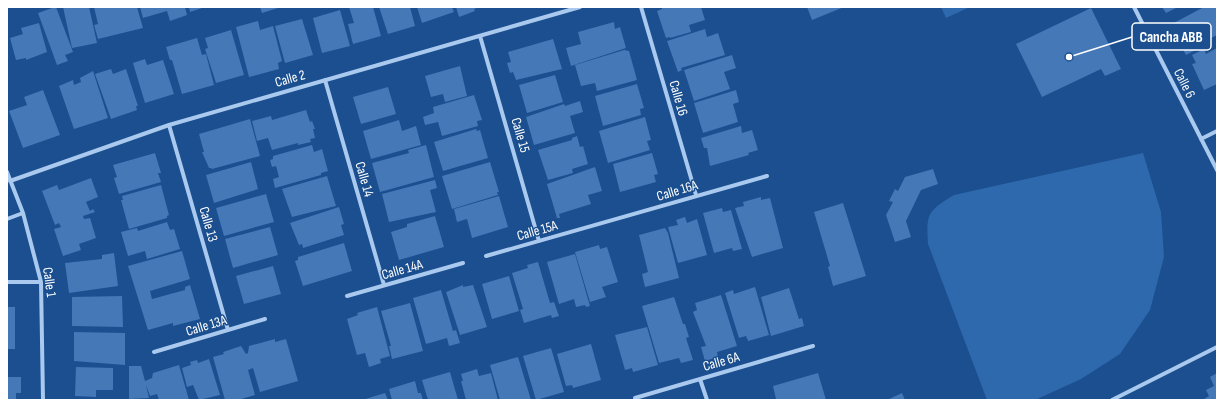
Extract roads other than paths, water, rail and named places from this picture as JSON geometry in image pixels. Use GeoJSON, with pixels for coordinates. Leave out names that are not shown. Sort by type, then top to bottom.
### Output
{"type":"FeatureCollection","features":[{"type":"Feature","properties":{"kind":"street","name":"Calle 2"},"geometry":{"type":"LineString","coordinates":[[10,181],[169,124],[580,7]]}},
{"type":"Feature","properties":{"kind":"street","name":"Calle 16"},"geometry":{"type":"LineString","coordinates":[[641,7],[696,195]]}},
{"type":"Feature","properties":{"kind":"street","name":"Calle 6"},"geometry":{"type":"LineString","coordinates":[[1134,7],[1217,170]]}},
{"type":"Feature","properties":{"kind":"street","name":"Calle 15"},"geometry":{"type":"LineString","coordinates":[[480,36],[539,241]]}},
{"type":"Feature","properties":{"kind":"street","name":"Calle 14"},"geometry":{"type":"LineString","coordinates":[[325,80],[384,285]]}},
{"type":"Feature","properties":{"kind":"street","name":"Calle 13"},"geometry":{"type":"LineString","coordinates":[[169,124],[228,330]]}},
{"type":"Feature","properties":{"kind":"street"},"geometry":{"type":"LineString","coordinates":[[1201,139],[1217,131]]}},
{"type":"Feature","properties":{"kind":"street","name":"Calle 1"},"geometry":{"type":"LineString","coordinates":[[7,172],[23,213],[41,282],[43,400]]}},
{"type":"Feature","properties":{"kind":"street","name":"Calle 16A"},"geometry":{"type":"LineString","coordinates":[[594,226],[696,195],[767,176]]}},
{"type":"Feature","properties":{"kind":"street"},"geometry":{"type":"LineString","coordinates":[[7,219],[23,213]]}},
{"type":"Feature","properties":{"kind":"street","name":"Calle 15A"},"geometry":{"type":"LineString","coordinates":[[486,256],[594,226]]}},
{"type":"Feature","properties":{"kind":"street","name":"Calle 14A"},"geometry":{"type":"LineString","coordinates":[[347,296],[463,263]]}},
{"type":"Feature","properties":{"kind":"street"},"geometry":{"type":"LineString","coordinates":[[7,282],[41,282]]}},
{"type":"Feature","properties":{"kind":"street","name":"Calle 13A"},"geometry":{"type":"LineString","coordinates":[[154,352],[265,319]]}},
{"type":"Feature","properties":{"kind":"street","name":"Calle 6A"},"geometry":{"type":"LineString","coordinates":[[635,398],[813,346]]}},
{"type":"Feature","properties":{"kind":"street"},"geometry":{"type":"LineString","coordinates":[[1112,400],[1217,347]]}},
{"type":"Feature","properties":{"kind":"street"},"geometry":{"type":"LineString","coordinates":[[700,379],[707,400]]}},
{"type":"Feature","properties":{"kind":"place","name":"Cancha ABB"},"geometry":{"type":"Point","coordinates":[1069,57]}}]}
